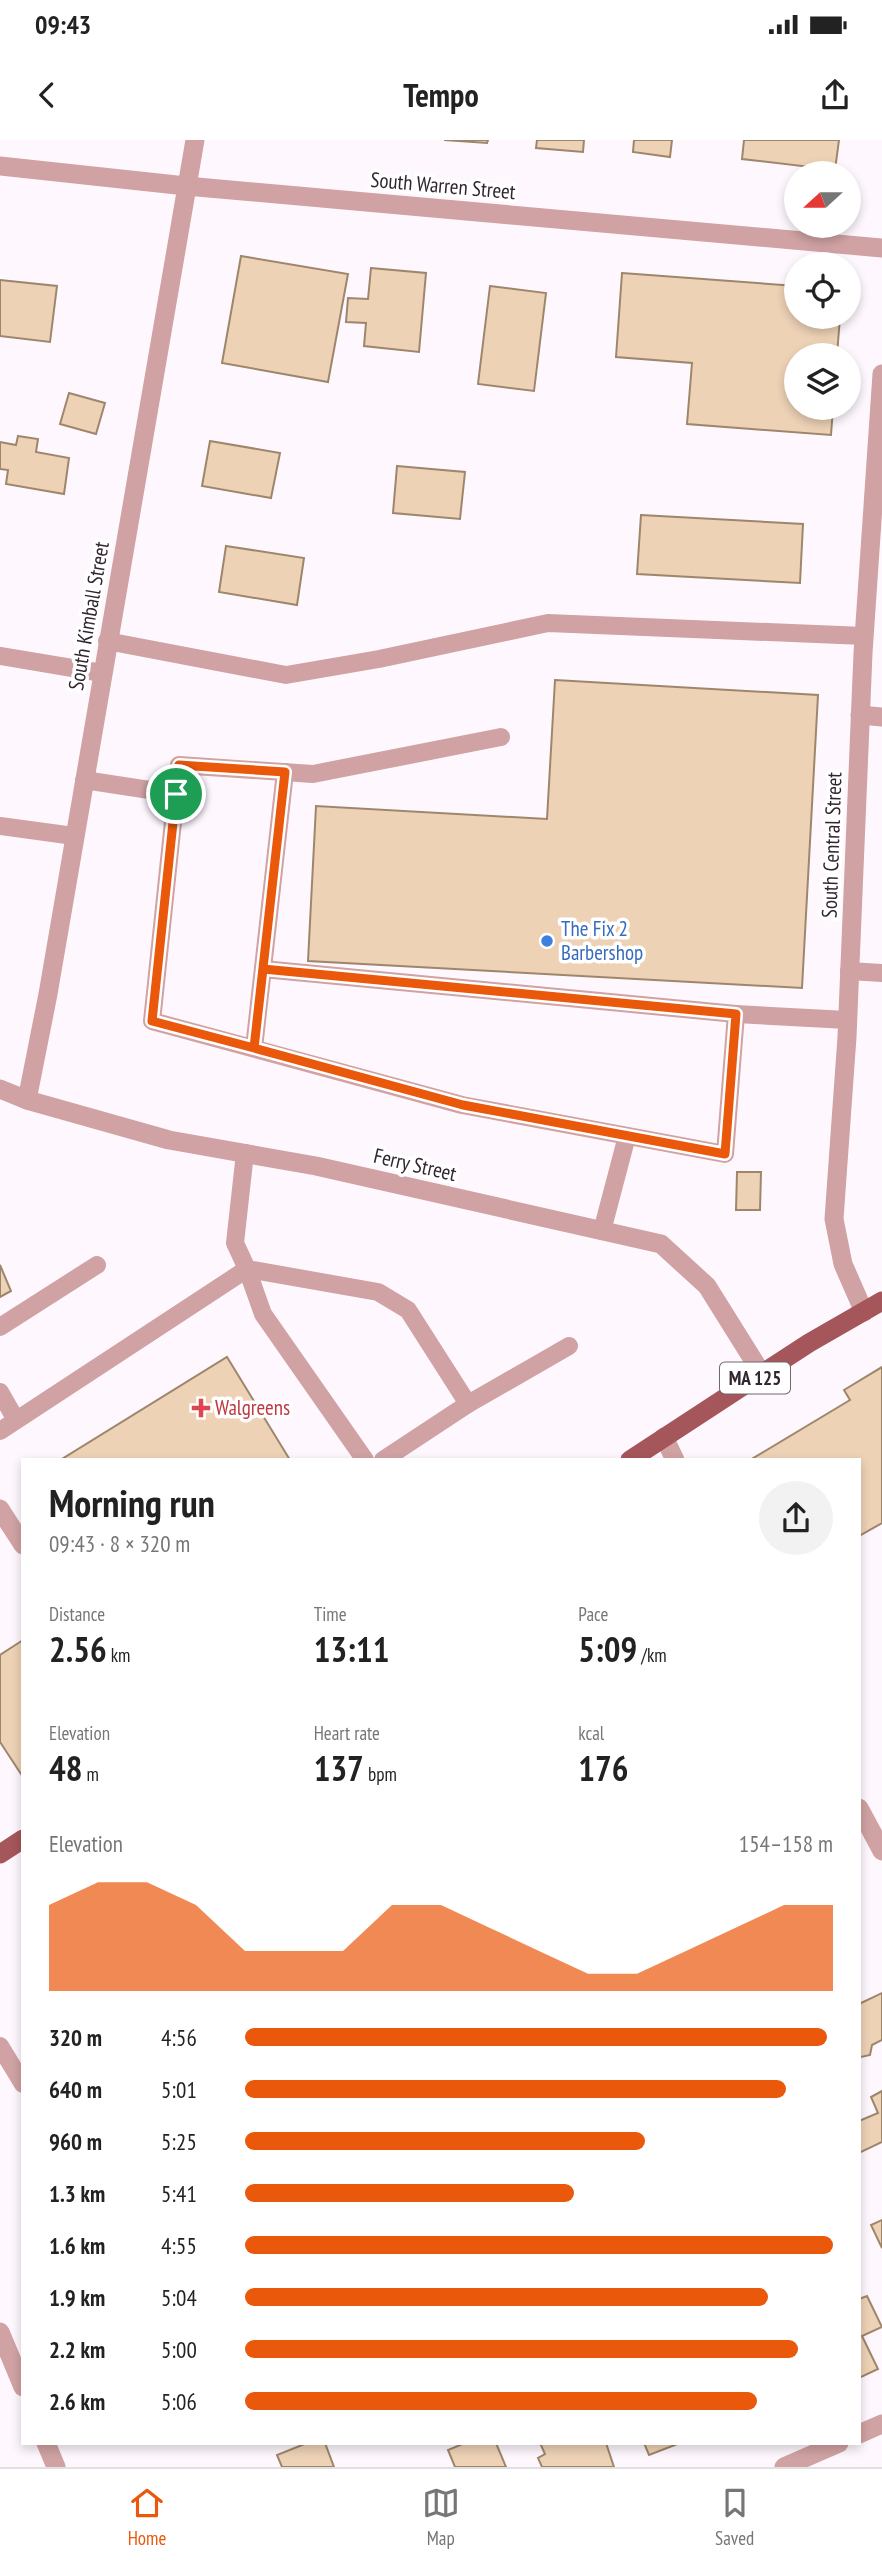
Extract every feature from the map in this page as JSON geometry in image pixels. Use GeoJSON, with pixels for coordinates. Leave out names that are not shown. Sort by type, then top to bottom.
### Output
{"type":"FeatureCollection","features":[{"type":"Feature","properties":{"kind":"main road","name":"MA 125"},"geometry":{"type":"LineString","coordinates":[[633,1458],[762,1374],[882,1301]]}},
{"type":"Feature","properties":{"kind":"main road"},"geometry":{"type":"LineString","coordinates":[[0,1854],[21,1840]]}},
{"type":"Feature","properties":{"kind":"street","name":"South Kimball Street"},"geometry":{"type":"LineString","coordinates":[[27,1100],[48,994],[194,140]]}},
{"type":"Feature","properties":{"kind":"street","name":"South Warren Street"},"geometry":{"type":"LineString","coordinates":[[0,166],[186,186],[882,248]]}},
{"type":"Feature","properties":{"kind":"street","name":"South Central Street"},"geometry":{"type":"LineString","coordinates":[[864,1312],[842,1264],[834,1219],[847,1020],[864,636],[882,374]]}},
{"type":"Feature","properties":{"kind":"street"},"geometry":{"type":"LineString","coordinates":[[860,715],[882,716]]}},
{"type":"Feature","properties":{"kind":"street","name":"Ferry Street"},"geometry":{"type":"LineString","coordinates":[[0,1089],[27,1100],[169,1140],[316,1166],[661,1244],[707,1286],[762,1374]]}},
{"type":"Feature","properties":{"kind":"street"},"geometry":{"type":"LineString","coordinates":[[664,1437],[674,1458]]}},
{"type":"Feature","properties":{"kind":"street"},"geometry":{"type":"LineString","coordinates":[[0,1509],[21,1542]]}},
{"type":"Feature","properties":{"kind":"street"},"geometry":{"type":"LineString","coordinates":[[861,1812],[882,1851]]}},
{"type":"Feature","properties":{"kind":"street"},"geometry":{"type":"LineString","coordinates":[[0,2332],[21,2381]]}},
{"type":"Feature","properties":{"kind":"street"},"geometry":{"type":"LineString","coordinates":[[861,2433],[882,2424]]}},
{"type":"Feature","properties":{"kind":"street"},"geometry":{"type":"LineString","coordinates":[[47,2445],[56,2467]]}},
{"type":"Feature","properties":{"kind":"street"},"geometry":{"type":"LineString","coordinates":[[783,2467],[834,2445]]}},
{"type":"Feature","properties":{"kind":"lane"},"geometry":{"type":"LineString","coordinates":[[107,641],[286,675],[379,659],[548,623],[864,636]]}},
{"type":"Feature","properties":{"kind":"lane"},"geometry":{"type":"LineString","coordinates":[[0,656],[102,673]]}},
{"type":"Feature","properties":{"kind":"lane"},"geometry":{"type":"LineString","coordinates":[[501,737],[313,774],[179,765],[152,1021],[463,1105],[725,1154],[736,1014]]}},
{"type":"Feature","properties":{"kind":"lane"},"geometry":{"type":"LineString","coordinates":[[254,1048],[285,772]]}},
{"type":"Feature","properties":{"kind":"lane"},"geometry":{"type":"LineString","coordinates":[[84,780],[176,794]]}},
{"type":"Feature","properties":{"kind":"lane"},"geometry":{"type":"LineString","coordinates":[[0,826],[74,836]]}},
{"type":"Feature","properties":{"kind":"lane"},"geometry":{"type":"LineString","coordinates":[[263,969],[736,1014],[847,1020]]}},
{"type":"Feature","properties":{"kind":"lane"},"geometry":{"type":"LineString","coordinates":[[849,971],[882,973]]}},
{"type":"Feature","properties":{"kind":"lane"},"geometry":{"type":"LineString","coordinates":[[602,1231],[627,1136]]}},
{"type":"Feature","properties":{"kind":"lane"},"geometry":{"type":"LineString","coordinates":[[245,1153],[235,1243],[263,1314],[364,1458]]}},
{"type":"Feature","properties":{"kind":"lane"},"geometry":{"type":"LineString","coordinates":[[0,1327],[97,1265]]}},
{"type":"Feature","properties":{"kind":"lane"},"geometry":{"type":"LineString","coordinates":[[0,1431],[247,1269],[378,1292],[408,1310],[468,1404]]}},
{"type":"Feature","properties":{"kind":"lane"},"geometry":{"type":"LineString","coordinates":[[386,1458],[468,1404],[569,1346]]}},
{"type":"Feature","properties":{"kind":"lane"},"geometry":{"type":"LineString","coordinates":[[0,1392],[16,1420]]}},
{"type":"Feature","properties":{"kind":"lane"},"geometry":{"type":"LineString","coordinates":[[0,2046],[21,2081]]}},
{"type":"Feature","properties":{"kind":"building"},"geometry":{"type":"Polygon","coordinates":[[[444,140],[488,140],[487,143],[444,140]]]}},
{"type":"Feature","properties":{"kind":"building"},"geometry":{"type":"Polygon","coordinates":[[[537,140],[584,140],[583,152],[536,148],[537,140]]]}},
{"type":"Feature","properties":{"kind":"building"},"geometry":{"type":"Polygon","coordinates":[[[634,140],[672,140],[670,157],[633,152],[634,140]]]}},
{"type":"Feature","properties":{"kind":"building"},"geometry":{"type":"Polygon","coordinates":[[[744,140],[839,140],[836,161],[784,161],[784,164],[742,159],[744,140]]]}},
{"type":"Feature","properties":{"kind":"building"},"geometry":{"type":"Polygon","coordinates":[[[241,256],[348,274],[328,382],[222,363],[241,256]]]}},
{"type":"Feature","properties":{"kind":"building"},"geometry":{"type":"Polygon","coordinates":[[[371,268],[426,273],[419,352],[364,346],[366,323],[346,322],[348,298],[368,299],[371,268]]]}},
{"type":"Feature","properties":{"kind":"building"},"geometry":{"type":"Polygon","coordinates":[[[622,273],[784,285],[784,329],[839,329],[838,343],[784,343],[784,420],[832,420],[831,435],[687,424],[692,363],[616,357],[622,273]]]}},
{"type":"Feature","properties":{"kind":"building"},"geometry":{"type":"Polygon","coordinates":[[[0,280],[57,286],[50,342],[0,336],[0,280]]]}},
{"type":"Feature","properties":{"kind":"building"},"geometry":{"type":"Polygon","coordinates":[[[490,286],[546,293],[534,391],[478,384],[490,286]]]}},
{"type":"Feature","properties":{"kind":"building"},"geometry":{"type":"Polygon","coordinates":[[[69,393],[105,403],[96,434],[60,424],[69,393]]]}},
{"type":"Feature","properties":{"kind":"building"},"geometry":{"type":"Polygon","coordinates":[[[18,436],[38,439],[36,452],[69,458],[64,494],[6,484],[8,470],[0,469],[0,442],[16,445],[18,436]]]}},
{"type":"Feature","properties":{"kind":"building"},"geometry":{"type":"Polygon","coordinates":[[[210,441],[280,453],[271,498],[202,486],[210,441]]]}},
{"type":"Feature","properties":{"kind":"building"},"geometry":{"type":"Polygon","coordinates":[[[397,466],[465,472],[460,519],[393,513],[397,466]]]}},
{"type":"Feature","properties":{"kind":"building"},"geometry":{"type":"Polygon","coordinates":[[[641,515],[803,524],[800,583],[637,574],[641,515]]]}},
{"type":"Feature","properties":{"kind":"building"},"geometry":{"type":"Polygon","coordinates":[[[226,546],[304,558],[297,605],[219,592],[226,546]]]}},
{"type":"Feature","properties":{"kind":"building"},"geometry":{"type":"Polygon","coordinates":[[[555,680],[818,695],[802,988],[308,961],[316,806],[547,819],[555,680]]]}},
{"type":"Feature","properties":{"kind":"building"},"geometry":{"type":"Polygon","coordinates":[[[737,1172],[761,1172],[760,1210],[736,1210],[737,1172]]]}},
{"type":"Feature","properties":{"kind":"building"},"geometry":{"type":"Polygon","coordinates":[[[0,1265],[11,1291],[0,1297],[0,1265]]]}},
{"type":"Feature","properties":{"kind":"building","name":"Walgreens"},"geometry":{"type":"Polygon","coordinates":[[[227,1357],[289,1458],[64,1458],[227,1357]]]}},
{"type":"Feature","properties":{"kind":"building"},"geometry":{"type":"Polygon","coordinates":[[[882,1367],[882,1523],[861,1535],[861,1458],[753,1458],[850,1400],[844,1390],[882,1367]]]}},
{"type":"Feature","properties":{"kind":"building"},"geometry":{"type":"Polygon","coordinates":[[[21,1641],[21,1774],[0,1742],[0,1655],[21,1641]]]}},
{"type":"Feature","properties":{"kind":"building"},"geometry":{"type":"Polygon","coordinates":[[[882,1993],[882,2040],[872,2045],[870,2055],[861,2057],[861,2003],[882,1993]]]}},
{"type":"Feature","properties":{"kind":"building"},"geometry":{"type":"Polygon","coordinates":[[[882,2091],[882,2142],[861,2152],[861,2120],[878,2113],[871,2097],[882,2091]]]}},
{"type":"Feature","properties":{"kind":"building"},"geometry":{"type":"Polygon","coordinates":[[[882,2220],[882,2248],[871,2225],[882,2220]]]}},
{"type":"Feature","properties":{"kind":"building"},"geometry":{"type":"Polygon","coordinates":[[[867,2296],[882,2327],[862,2336],[878,2369],[861,2377],[861,2298],[867,2296]]]}},
{"type":"Feature","properties":{"kind":"building"},"geometry":{"type":"Polygon","coordinates":[[[302,2445],[326,2445],[334,2467],[282,2467],[277,2455],[302,2445]]]}},
{"type":"Feature","properties":{"kind":"building"},"geometry":{"type":"Polygon","coordinates":[[[460,2445],[497,2445],[506,2467],[455,2467],[448,2450],[460,2445]]]}},
{"type":"Feature","properties":{"kind":"building"},"geometry":{"type":"Polygon","coordinates":[[[541,2445],[607,2445],[614,2467],[542,2467],[538,2458],[545,2454],[541,2445]]]}},
{"type":"Feature","properties":{"kind":"building"},"geometry":{"type":"Polygon","coordinates":[[[645,2445],[675,2445],[649,2455],[645,2445]]]}},
{"type":"Feature","properties":{"kind":"place","name":"The Fix 2 Barbershop"},"geometry":{"type":"Point","coordinates":[547,941]}},
{"type":"Feature","properties":{"kind":"place","name":"Walgreens"},"geometry":{"type":"Point","coordinates":[201,1408]}},
{"type":"Feature","properties":{"kind":"route"},"geometry":{"type":"LineString","coordinates":[[176,794],[152,1021],[254,1048],[263,969],[736,1014],[725,1154],[463,1105],[254,1048],[285,772],[179,765],[176,794]]}}]}
